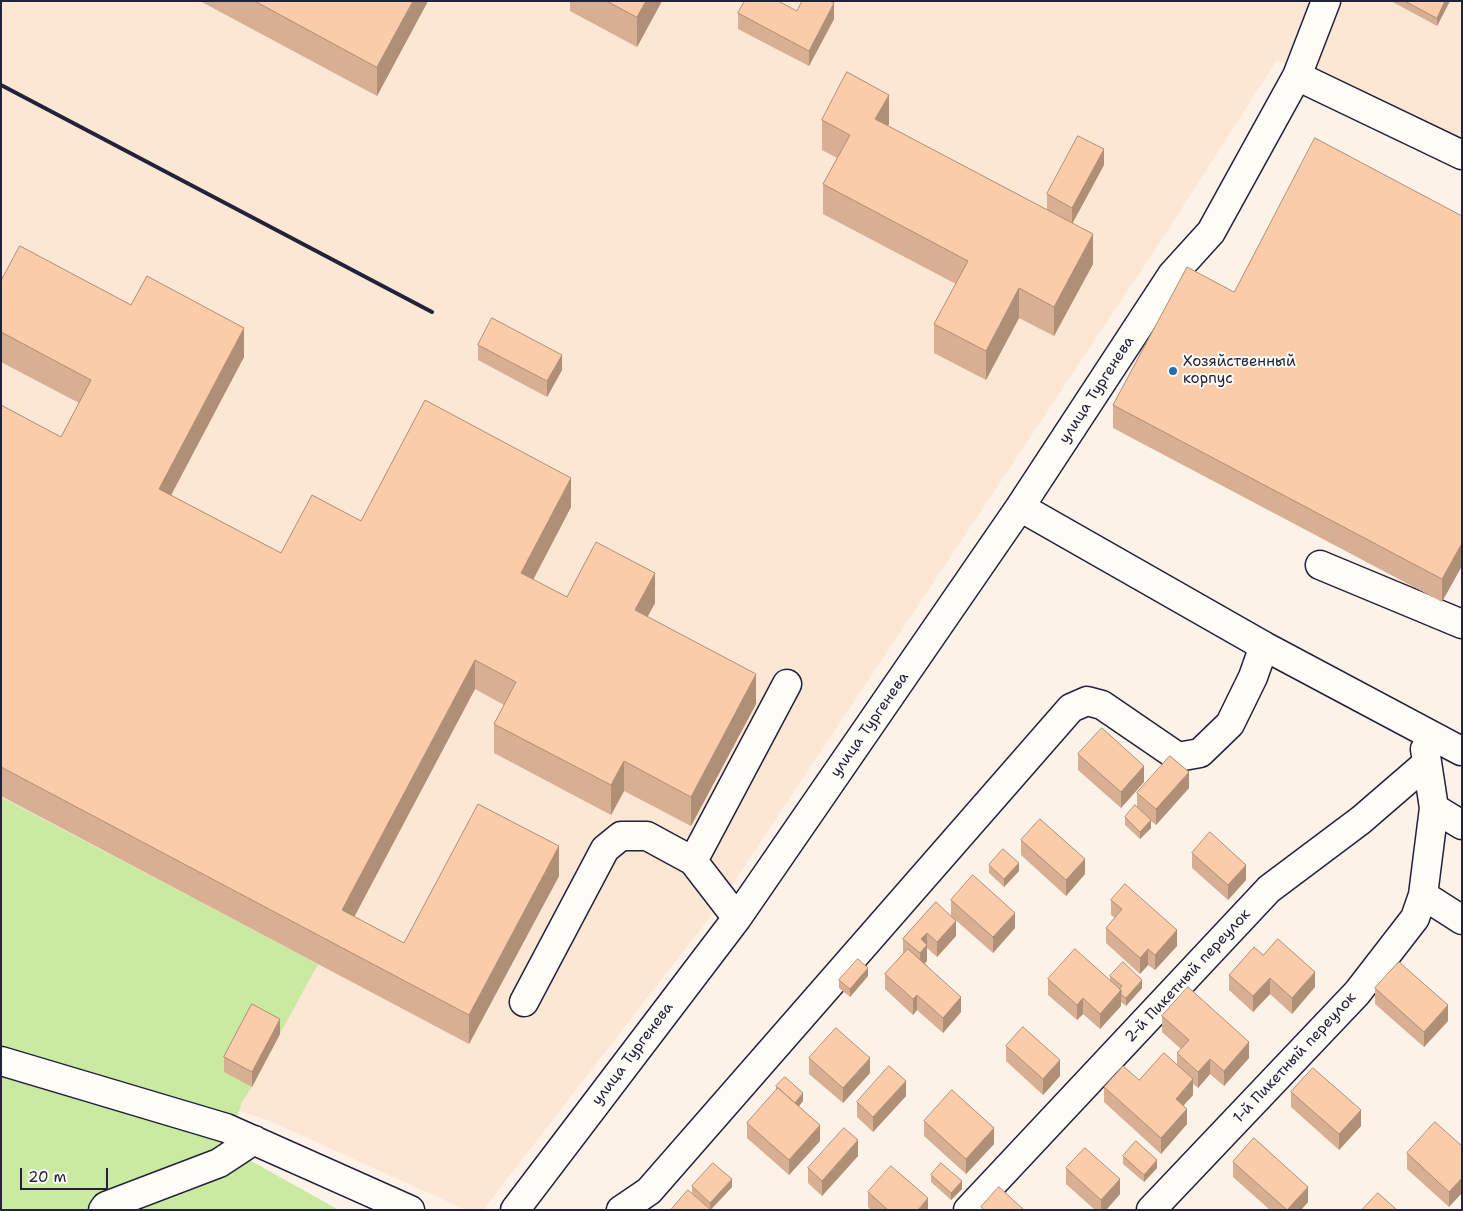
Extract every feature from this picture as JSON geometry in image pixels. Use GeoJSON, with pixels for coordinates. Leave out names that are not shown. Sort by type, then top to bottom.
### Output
{"type":"FeatureCollection","features":[{"type":"Feature","properties":{"kind":"street","name":"улица Тургенева"},"geometry":{"type":"LineString","coordinates":[[515,1210],[737,918],[1020,507],[1172,276],[1212,232],[1297,76],[1326,1]]}},
{"type":"Feature","properties":{"kind":"street"},"geometry":{"type":"LineString","coordinates":[[1297,76],[1462,156]]}},
{"type":"Feature","properties":{"kind":"street"},"geometry":{"type":"LineString","coordinates":[[1020,507],[1264,646],[1461,751]]}},
{"type":"Feature","properties":{"kind":"street"},"geometry":{"type":"LineString","coordinates":[[1320,565],[1462,624]]}},
{"type":"Feature","properties":{"kind":"street"},"geometry":{"type":"LineString","coordinates":[[622,1210],[649,1191],[1072,708],[1087,701],[1102,705],[1178,757],[1200,752],[1230,724],[1264,646]]}},
{"type":"Feature","properties":{"kind":"street"},"geometry":{"type":"LineString","coordinates":[[693,861],[787,684]]}},
{"type":"Feature","properties":{"kind":"street","name":"1-й Пикетный переулок"},"geometry":{"type":"LineString","coordinates":[[1151,1210],[1357,993],[1414,918],[1423,895],[1434,808],[1422,730]]}},
{"type":"Feature","properties":{"kind":"street","name":"2-й Пикетный переулок"},"geometry":{"type":"LineString","coordinates":[[968,1210],[1269,889],[1361,820],[1427,763]]}},
{"type":"Feature","properties":{"kind":"street"},"geometry":{"type":"LineString","coordinates":[[1434,808],[1462,825]]}},
{"type":"Feature","properties":{"kind":"street"},"geometry":{"type":"LineString","coordinates":[[524,1002],[605,849],[621,836],[647,836],[693,861],[737,918]]}},
{"type":"Feature","properties":{"kind":"street"},"geometry":{"type":"LineString","coordinates":[[1423,895],[1462,920]]}},
{"type":"Feature","properties":{"kind":"street"},"geometry":{"type":"LineString","coordinates":[[1,1061],[226,1128],[410,1210]]}},
{"type":"Feature","properties":{"kind":"street"},"geometry":{"type":"LineString","coordinates":[[103,1210],[106,1206],[219,1163],[254,1140]]}},
{"type":"Feature","properties":{"kind":"shaded area"},"geometry":{"type":"Polygon","coordinates":[[[1,1],[1462,1],[1462,146],[1277,60],[1157,247],[716,909],[483,1210],[466,1210],[268,1120],[1,1038],[1,1]]]}},
{"type":"Feature","properties":{"kind":"green space"},"geometry":{"type":"Polygon","coordinates":[[[1,797],[318,964],[280,1034],[252,1020],[252,1087],[242,1102],[228,1143],[237,1153],[339,1210],[1,1210],[1,797]]]}},
{"type":"Feature","properties":{"kind":"building"},"geometry":{"type":"Polygon","coordinates":[[[255,1],[413,1],[377,67],[255,1]]]}},
{"type":"Feature","properties":{"kind":"building"},"geometry":{"type":"Polygon","coordinates":[[[607,1],[646,1],[637,17],[607,1]]]}},
{"type":"Feature","properties":{"kind":"building"},"geometry":{"type":"Polygon","coordinates":[[[745,1],[778,1],[797,11],[802,1],[830,1],[834,3],[809,51],[738,13],[745,1]]]}},
{"type":"Feature","properties":{"kind":"building"},"geometry":{"type":"Polygon","coordinates":[[[1405,1],[1445,1],[1437,18],[1405,1]]]}},
{"type":"Feature","properties":{"kind":"building"},"geometry":{"type":"Polygon","coordinates":[[[847,72],[889,95],[875,119],[1093,234],[1054,307],[1019,288],[986,351],[934,324],[968,261],[823,184],[850,135],[822,120],[847,72]]]}},
{"type":"Feature","properties":{"kind":"building"},"geometry":{"type":"Polygon","coordinates":[[[1078,136],[1104,149],[1072,208],[1047,194],[1078,136]]]}},
{"type":"Feature","properties":{"kind":"building"},"geometry":{"type":"Polygon","coordinates":[[[1315,138],[1462,216],[1462,543],[1442,579],[1113,405],[1187,267],[1234,292],[1315,138]]]}},
{"type":"Feature","properties":{"kind":"building"},"geometry":{"type":"Polygon","coordinates":[[[20,246],[131,305],[147,276],[244,328],[159,489],[281,553],[312,495],[361,521],[425,400],[571,478],[521,573],[567,597],[596,542],[655,573],[635,610],[756,674],[691,797],[624,761],[611,785],[494,724],[516,682],[475,660],[342,910],[404,943],[478,804],[559,846],[469,1015],[1,767],[1,405],[61,437],[91,380],[1,332],[1,281],[20,246]]]}},
{"type":"Feature","properties":{"kind":"building"},"geometry":{"type":"Polygon","coordinates":[[[492,318],[562,355],[547,381],[478,345],[492,318]]]}},
{"type":"Feature","properties":{"kind":"building"},"geometry":{"type":"Polygon","coordinates":[[[1102,728],[1144,766],[1121,792],[1078,754],[1102,728]]]}},
{"type":"Feature","properties":{"kind":"building"},"geometry":{"type":"Polygon","coordinates":[[[1170,756],[1189,772],[1156,809],[1137,793],[1170,756]]]}},
{"type":"Feature","properties":{"kind":"building"},"geometry":{"type":"Polygon","coordinates":[[[1135,805],[1151,820],[1140,832],[1125,817],[1135,805]]]}},
{"type":"Feature","properties":{"kind":"building"},"geometry":{"type":"Polygon","coordinates":[[[1040,819],[1085,859],[1066,880],[1021,840],[1040,819]]]}},
{"type":"Feature","properties":{"kind":"building"},"geometry":{"type":"Polygon","coordinates":[[[1210,832],[1246,865],[1228,885],[1192,853],[1210,832]]]}},
{"type":"Feature","properties":{"kind":"building"},"geometry":{"type":"Polygon","coordinates":[[[1003,849],[1019,863],[1004,879],[989,865],[1003,849]]]}},
{"type":"Feature","properties":{"kind":"building"},"geometry":{"type":"Polygon","coordinates":[[[973,875],[1015,913],[993,937],[951,900],[973,875]]]}},
{"type":"Feature","properties":{"kind":"building"},"geometry":{"type":"Polygon","coordinates":[[[1125,884],[1177,930],[1155,955],[1148,949],[1140,958],[1106,928],[1122,909],[1111,900],[1125,884]]]}},
{"type":"Feature","properties":{"kind":"building"},"geometry":{"type":"Polygon","coordinates":[[[936,902],[956,921],[937,942],[927,933],[921,939],[927,945],[920,953],[903,939],[936,902]]]}},
{"type":"Feature","properties":{"kind":"building"},"geometry":{"type":"Polygon","coordinates":[[[1278,939],[1315,972],[1292,998],[1270,978],[1253,996],[1229,975],[1254,947],[1263,955],[1278,939]]]}},
{"type":"Feature","properties":{"kind":"building"},"geometry":{"type":"Polygon","coordinates":[[[908,949],[961,997],[943,1018],[917,995],[913,999],[885,974],[908,949]]]}},
{"type":"Feature","properties":{"kind":"building"},"geometry":{"type":"Polygon","coordinates":[[[1075,949],[1121,990],[1100,1014],[1083,998],[1077,1005],[1048,979],[1075,949]]]}},
{"type":"Feature","properties":{"kind":"building"},"geometry":{"type":"Polygon","coordinates":[[[858,959],[868,968],[850,989],[839,980],[858,959]]]}},
{"type":"Feature","properties":{"kind":"building"},"geometry":{"type":"Polygon","coordinates":[[[1123,962],[1142,980],[1126,998],[1121,995],[1121,990],[1119,989],[1122,986],[1110,976],[1123,962]]]}},
{"type":"Feature","properties":{"kind":"building"},"geometry":{"type":"Polygon","coordinates":[[[1399,962],[1448,1005],[1424,1032],[1375,988],[1399,962]]]}},
{"type":"Feature","properties":{"kind":"building"},"geometry":{"type":"Polygon","coordinates":[[[1188,987],[1249,1042],[1224,1071],[1210,1059],[1198,1072],[1177,1053],[1189,1040],[1162,1016],[1188,987]]]}},
{"type":"Feature","properties":{"kind":"building"},"geometry":{"type":"Polygon","coordinates":[[[252,1004],[280,1019],[252,1072],[224,1057],[252,1004]]]}},
{"type":"Feature","properties":{"kind":"building"},"geometry":{"type":"Polygon","coordinates":[[[1023,1027],[1060,1060],[1043,1079],[1006,1046],[1023,1027]]]}},
{"type":"Feature","properties":{"kind":"building"},"geometry":{"type":"Polygon","coordinates":[[[836,1028],[870,1058],[843,1088],[809,1058],[836,1028]]]}},
{"type":"Feature","properties":{"kind":"building"},"geometry":{"type":"Polygon","coordinates":[[[1164,1053],[1193,1079],[1176,1099],[1187,1109],[1161,1138],[1104,1087],[1123,1066],[1139,1080],[1164,1053]]]}},
{"type":"Feature","properties":{"kind":"building"},"geometry":{"type":"Polygon","coordinates":[[[889,1066],[906,1081],[873,1117],[857,1102],[889,1066]]]}},
{"type":"Feature","properties":{"kind":"building"},"geometry":{"type":"Polygon","coordinates":[[[1313,1068],[1361,1110],[1339,1134],[1291,1092],[1313,1068]]]}},
{"type":"Feature","properties":{"kind":"building"},"geometry":{"type":"Polygon","coordinates":[[[785,1077],[803,1093],[795,1103],[776,1086],[785,1077]]]}},
{"type":"Feature","properties":{"kind":"building"},"geometry":{"type":"Polygon","coordinates":[[[778,1088],[820,1125],[789,1160],[747,1123],[778,1088]]]}},
{"type":"Feature","properties":{"kind":"building"},"geometry":{"type":"Polygon","coordinates":[[[952,1090],[994,1128],[966,1159],[924,1121],[952,1090]]]}},
{"type":"Feature","properties":{"kind":"building"},"geometry":{"type":"Polygon","coordinates":[[[1435,1122],[1462,1146],[1462,1178],[1449,1192],[1407,1153],[1435,1122]]]}},
{"type":"Feature","properties":{"kind":"building"},"geometry":{"type":"Polygon","coordinates":[[[844,1128],[858,1140],[822,1181],[808,1168],[844,1128]]]}},
{"type":"Feature","properties":{"kind":"building"},"geometry":{"type":"Polygon","coordinates":[[[1254,1138],[1308,1187],[1287,1210],[1233,1162],[1254,1138]]]}},
{"type":"Feature","properties":{"kind":"building"},"geometry":{"type":"Polygon","coordinates":[[[1136,1141],[1157,1160],[1144,1175],[1123,1156],[1136,1141]]]}},
{"type":"Feature","properties":{"kind":"building"},"geometry":{"type":"Polygon","coordinates":[[[1085,1148],[1120,1179],[1101,1200],[1066,1168],[1085,1148]]]}},
{"type":"Feature","properties":{"kind":"building"},"geometry":{"type":"Polygon","coordinates":[[[713,1163],[732,1179],[710,1203],[692,1186],[713,1163]]]}},
{"type":"Feature","properties":{"kind":"building"},"geometry":{"type":"Polygon","coordinates":[[[941,1163],[962,1181],[951,1193],[931,1175],[941,1163]]]}},
{"type":"Feature","properties":{"kind":"building"},"geometry":{"type":"Polygon","coordinates":[[[891,1166],[928,1198],[918,1210],[888,1210],[868,1192],[891,1166]]]}},
{"type":"Feature","properties":{"kind":"building"},"geometry":{"type":"Polygon","coordinates":[[[999,1187],[1024,1210],[984,1210],[981,1207],[999,1187]]]}},
{"type":"Feature","properties":{"kind":"building"},"geometry":{"type":"Polygon","coordinates":[[[688,1190],[711,1210],[671,1210],[688,1190]]]}},
{"type":"Feature","properties":{"kind":"building"},"geometry":{"type":"Polygon","coordinates":[[[1378,1193],[1397,1210],[1362,1210],[1378,1193]]]}},
{"type":"Feature","properties":{"kind":"railway"},"geometry":{"type":"LineString","coordinates":[[1,85],[432,312]]}},
{"type":"Feature","properties":{"kind":"place","name":"Хозяйственный корпус"},"geometry":{"type":"Point","coordinates":[1173,371]}}]}
